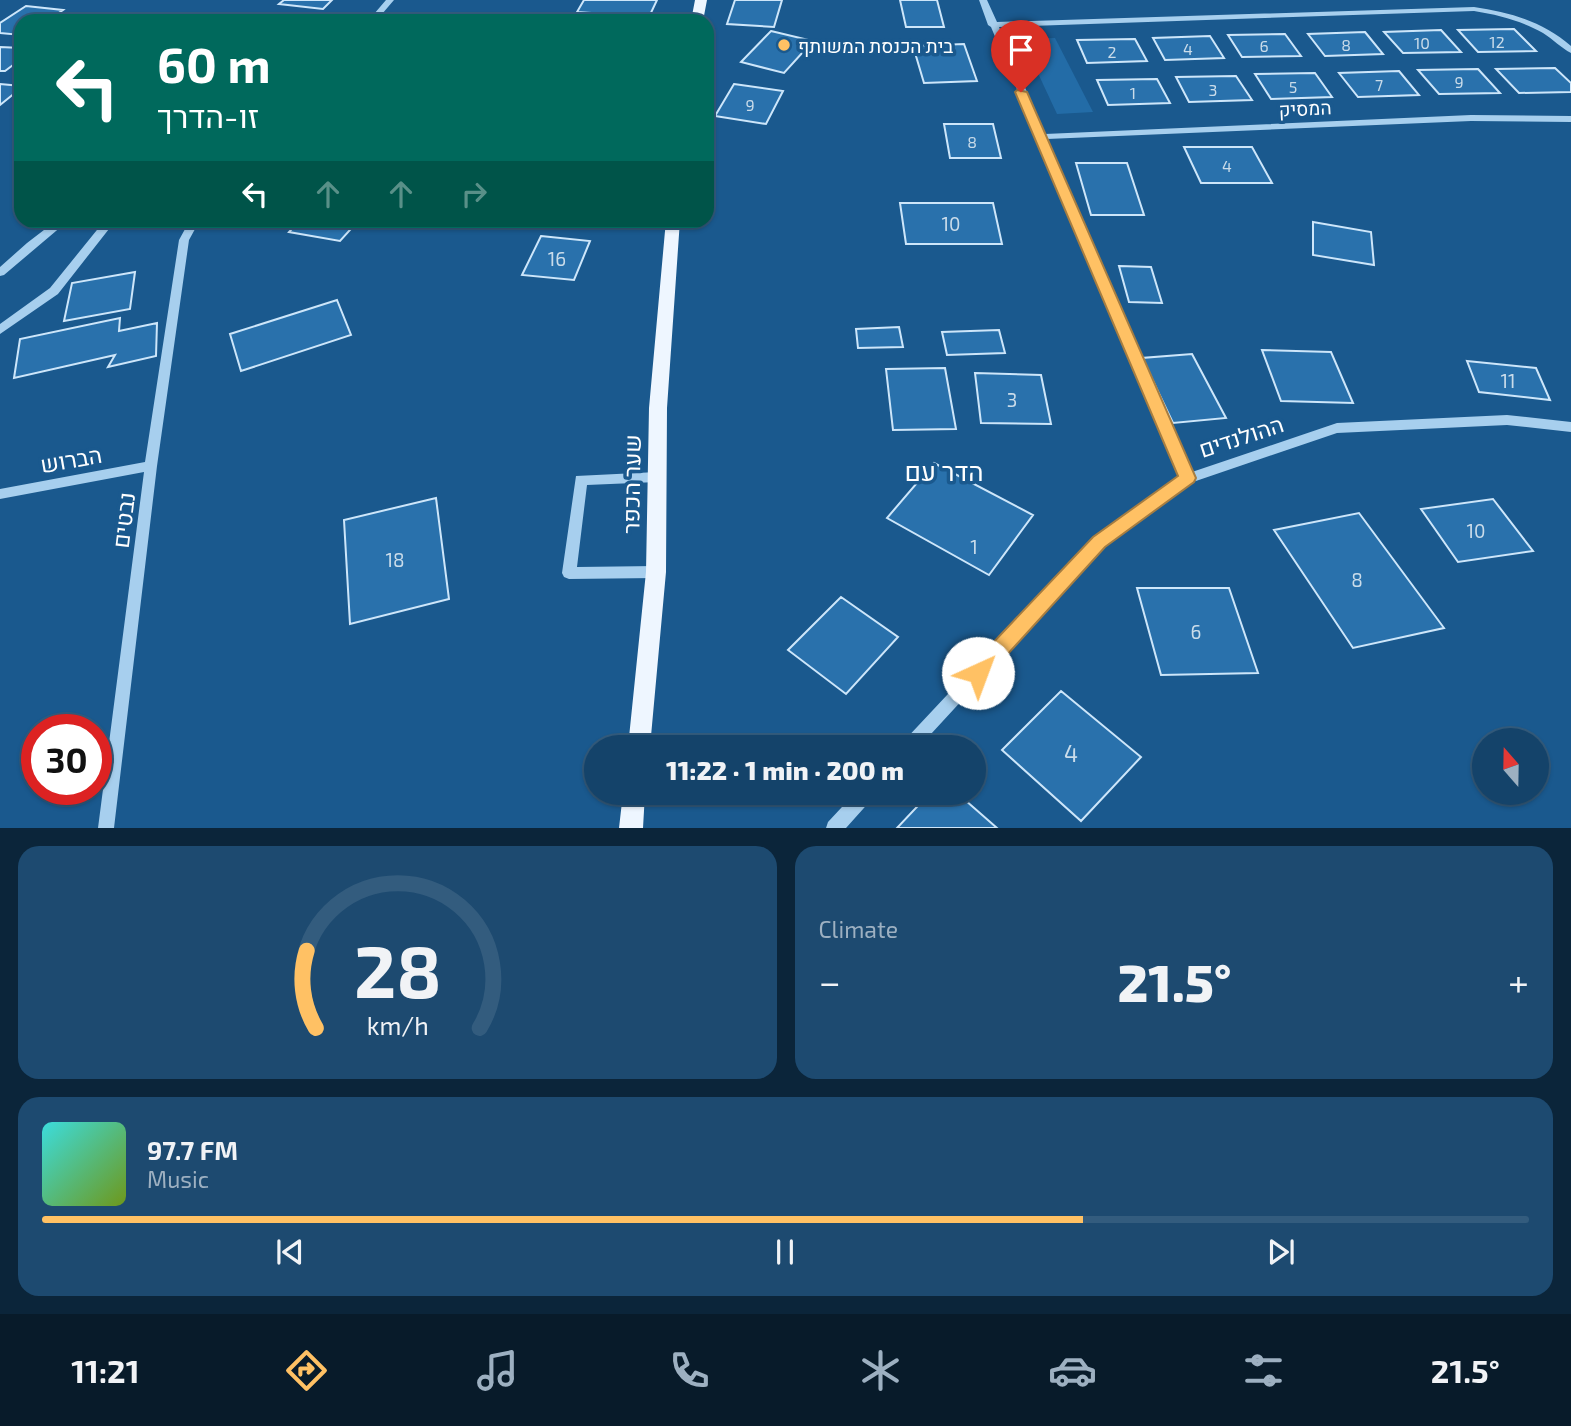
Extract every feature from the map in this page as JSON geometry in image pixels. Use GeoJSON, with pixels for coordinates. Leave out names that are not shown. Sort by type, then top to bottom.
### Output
{"type":"FeatureCollection","features":[{"type":"Feature","properties":{"kind":"main road","name":"שער הכפר"},"geometry":{"type":"LineString","coordinates":[[640,735],[656,572],[658,408],[672,228]]}},
{"type":"Feature","properties":{"kind":"main road"},"geometry":{"type":"LineString","coordinates":[[631,828],[633,805]]}},
{"type":"Feature","properties":{"kind":"street"},"geometry":{"type":"LineString","coordinates":[[378,14],[390,0]]}},
{"type":"Feature","properties":{"kind":"street"},"geometry":{"type":"LineString","coordinates":[[984,0],[992,25],[1188,478]]}},
{"type":"Feature","properties":{"kind":"street"},"geometry":{"type":"LineString","coordinates":[[992,25],[1474,9],[1518,18],[1556,36],[1571,50]]}},
{"type":"Feature","properties":{"kind":"street","name":"המסיק"},"geometry":{"type":"LineString","coordinates":[[1040,137],[1471,118],[1571,120]]}},
{"type":"Feature","properties":{"kind":"street"},"geometry":{"type":"LineString","coordinates":[[0,273],[53,228]]}},
{"type":"Feature","properties":{"kind":"street"},"geometry":{"type":"LineString","coordinates":[[0,330],[54,291],[105,228]]}},
{"type":"Feature","properties":{"kind":"street","name":"נבטים"},"geometry":{"type":"LineString","coordinates":[[106,828],[150,466],[184,240],[191,228]]}},
{"type":"Feature","properties":{"kind":"street","name":"ההולנדים"},"geometry":{"type":"LineString","coordinates":[[920,735],[1099,542],[1188,478],[1337,428],[1507,420],[1571,427]]}},
{"type":"Feature","properties":{"kind":"street","name":"הברוש"},"geometry":{"type":"LineString","coordinates":[[0,494],[150,466]]}},
{"type":"Feature","properties":{"kind":"street"},"geometry":{"type":"LineString","coordinates":[[656,572],[569,573],[580,480],[657,477]]}},
{"type":"Feature","properties":{"kind":"street"},"geometry":{"type":"LineString","coordinates":[[834,828],[855,805]]}},
{"type":"Feature","properties":{"kind":"shaded area"},"geometry":{"type":"Polygon","coordinates":[[[1055,38],[1093,112],[1057,114],[1022,39],[1055,38]]]}},
{"type":"Feature","properties":{"kind":"building"},"geometry":{"type":"Polygon","coordinates":[[[284,0],[332,0],[323,9],[279,4],[284,0]]]}},
{"type":"Feature","properties":{"kind":"building"},"geometry":{"type":"Polygon","coordinates":[[[584,0],[657,0],[650,14],[577,12],[584,0]]]}},
{"type":"Feature","properties":{"kind":"building"},"geometry":{"type":"Polygon","coordinates":[[[735,0],[782,0],[774,27],[727,24],[735,0]]]}},
{"type":"Feature","properties":{"kind":"building"},"geometry":{"type":"Polygon","coordinates":[[[900,0],[937,0],[944,27],[906,27],[900,0]]]}},
{"type":"Feature","properties":{"kind":"building"},"geometry":{"type":"Polygon","coordinates":[[[26,6],[63,10],[57,14],[14,14],[14,34],[0,33],[0,23],[26,6]]]}},
{"type":"Feature","properties":{"kind":"building"},"geometry":{"type":"Polygon","coordinates":[[[1514,29],[1536,51],[1478,52],[1458,30],[1514,29]]]}},
{"type":"Feature","properties":{"kind":"building"},"geometry":{"type":"Polygon","coordinates":[[[1441,30],[1461,52],[1403,53],[1384,32],[1441,30]]]}},
{"type":"Feature","properties":{"kind":"building"},"geometry":{"type":"Polygon","coordinates":[[[771,31],[813,41],[784,73],[741,62],[771,31]]]}},
{"type":"Feature","properties":{"kind":"building"},"geometry":{"type":"Polygon","coordinates":[[[1365,32],[1383,54],[1325,56],[1308,34],[1365,32]]]}},
{"type":"Feature","properties":{"kind":"building"},"geometry":{"type":"Polygon","coordinates":[[[1285,34],[1301,56],[1242,57],[1228,35],[1285,34]]]}},
{"type":"Feature","properties":{"kind":"building"},"geometry":{"type":"Polygon","coordinates":[[[1210,36],[1224,58],[1165,60],[1153,38],[1210,36]]]}},
{"type":"Feature","properties":{"kind":"building"},"geometry":{"type":"Polygon","coordinates":[[[1135,39],[1147,61],[1087,63],[1077,40],[1135,39]]]}},
{"type":"Feature","properties":{"kind":"building"},"geometry":{"type":"Polygon","coordinates":[[[964,44],[977,81],[924,83],[913,46],[964,44]]]}},
{"type":"Feature","properties":{"kind":"building"},"geometry":{"type":"Polygon","coordinates":[[[0,47],[14,48],[14,64],[5,71],[0,71],[0,47]]]}},
{"type":"Feature","properties":{"kind":"building"},"geometry":{"type":"Polygon","coordinates":[[[1555,68],[1571,83],[1571,92],[1519,93],[1496,69],[1555,68]]]}},
{"type":"Feature","properties":{"kind":"building"},"geometry":{"type":"Polygon","coordinates":[[[1478,69],[1500,93],[1439,94],[1418,70],[1478,69]]]}},
{"type":"Feature","properties":{"kind":"building"},"geometry":{"type":"Polygon","coordinates":[[[1399,71],[1419,95],[1358,97],[1339,73],[1399,71]]]}},
{"type":"Feature","properties":{"kind":"building"},"geometry":{"type":"Polygon","coordinates":[[[1315,73],[1332,97],[1271,99],[1255,74],[1315,73]]]}},
{"type":"Feature","properties":{"kind":"building"},"geometry":{"type":"Polygon","coordinates":[[[1236,76],[1252,100],[1189,102],[1176,77],[1236,76]]]}},
{"type":"Feature","properties":{"kind":"building"},"geometry":{"type":"Polygon","coordinates":[[[1157,79],[1170,103],[1108,105],[1097,80],[1157,79]]]}},
{"type":"Feature","properties":{"kind":"building"},"geometry":{"type":"Polygon","coordinates":[[[0,84],[14,85],[14,94],[0,105],[0,84]]]}},
{"type":"Feature","properties":{"kind":"building"},"geometry":{"type":"Polygon","coordinates":[[[734,84],[783,91],[766,124],[715,116],[734,84]]]}},
{"type":"Feature","properties":{"kind":"building"},"geometry":{"type":"Polygon","coordinates":[[[944,124],[993,124],[1001,158],[950,158],[944,124]]]}},
{"type":"Feature","properties":{"kind":"building"},"geometry":{"type":"Polygon","coordinates":[[[1184,147],[1252,147],[1272,183],[1201,183],[1184,147]]]}},
{"type":"Feature","properties":{"kind":"building"},"geometry":{"type":"Polygon","coordinates":[[[1076,163],[1127,163],[1144,215],[1091,215],[1076,163]]]}},
{"type":"Feature","properties":{"kind":"building"},"geometry":{"type":"Polygon","coordinates":[[[900,203],[993,203],[1002,244],[906,244],[900,203]]]}},
{"type":"Feature","properties":{"kind":"building"},"geometry":{"type":"Polygon","coordinates":[[[1313,222],[1371,232],[1374,265],[1313,255],[1313,222]]]}},
{"type":"Feature","properties":{"kind":"building"},"geometry":{"type":"Polygon","coordinates":[[[293,228],[352,228],[340,241],[289,232],[293,228]]]}},
{"type":"Feature","properties":{"kind":"building"},"geometry":{"type":"Polygon","coordinates":[[[541,236],[590,241],[574,280],[522,275],[541,236]]]}},
{"type":"Feature","properties":{"kind":"building"},"geometry":{"type":"Polygon","coordinates":[[[1119,266],[1151,267],[1162,303],[1129,302],[1119,266]]]}},
{"type":"Feature","properties":{"kind":"building"},"geometry":{"type":"Polygon","coordinates":[[[135,272],[130,309],[64,321],[72,283],[135,272]]]}},
{"type":"Feature","properties":{"kind":"building"},"geometry":{"type":"Polygon","coordinates":[[[337,300],[351,335],[241,371],[230,334],[337,300]]]}},
{"type":"Feature","properties":{"kind":"building"},"geometry":{"type":"Polygon","coordinates":[[[120,318],[119,331],[157,323],[156,356],[108,367],[115,355],[14,378],[20,339],[120,318]]]}},
{"type":"Feature","properties":{"kind":"building"},"geometry":{"type":"Polygon","coordinates":[[[899,327],[903,347],[858,348],[856,329],[899,327]]]}},
{"type":"Feature","properties":{"kind":"building"},"geometry":{"type":"Polygon","coordinates":[[[999,330],[1005,353],[947,355],[942,332],[999,330]]]}},
{"type":"Feature","properties":{"kind":"building"},"geometry":{"type":"Polygon","coordinates":[[[1262,350],[1331,352],[1353,403],[1281,401],[1262,350]]]}},
{"type":"Feature","properties":{"kind":"building"},"geometry":{"type":"Polygon","coordinates":[[[1192,354],[1226,418],[1173,423],[1142,358],[1192,354]]]}},
{"type":"Feature","properties":{"kind":"building"},"geometry":{"type":"Polygon","coordinates":[[[1467,361],[1536,368],[1550,400],[1479,392],[1467,361]]]}},
{"type":"Feature","properties":{"kind":"building"},"geometry":{"type":"Polygon","coordinates":[[[945,368],[956,429],[893,430],[886,369],[945,368]]]}},
{"type":"Feature","properties":{"kind":"building"},"geometry":{"type":"Polygon","coordinates":[[[975,373],[1041,375],[1051,424],[981,423],[975,373]]]}},
{"type":"Feature","properties":{"kind":"building"},"geometry":{"type":"Polygon","coordinates":[[[934,463],[1033,515],[989,575],[887,518],[934,463]]]}},
{"type":"Feature","properties":{"kind":"building"},"geometry":{"type":"Polygon","coordinates":[[[436,498],[449,599],[350,624],[344,520],[436,498]]]}},
{"type":"Feature","properties":{"kind":"building"},"geometry":{"type":"Polygon","coordinates":[[[1493,499],[1533,551],[1458,562],[1421,509],[1493,499]]]}},
{"type":"Feature","properties":{"kind":"building"},"geometry":{"type":"Polygon","coordinates":[[[1359,513],[1444,628],[1353,648],[1274,530],[1359,513]]]}},
{"type":"Feature","properties":{"kind":"building"},"geometry":{"type":"Polygon","coordinates":[[[1137,588],[1229,588],[1258,673],[1161,675],[1137,588]]]}},
{"type":"Feature","properties":{"kind":"building"},"geometry":{"type":"Polygon","coordinates":[[[841,597],[898,637],[846,694],[788,650],[841,597]]]}},
{"type":"Feature","properties":{"kind":"building"},"geometry":{"type":"Polygon","coordinates":[[[1061,691],[1141,757],[1081,821],[1002,750],[1061,691]]]}},
{"type":"Feature","properties":{"kind":"building"},"geometry":{"type":"Polygon","coordinates":[[[919,805],[971,805],[997,828],[897,828],[919,805]]]}},
{"type":"Feature","properties":{"kind":"place","name":"בית הכנסת המשותף"},"geometry":{"type":"Point","coordinates":[784,45]}},
{"type":"Feature","properties":{"kind":"district","name":"הדר עם"},"geometry":{"type":"Point","coordinates":[944,470]}},
{"type":"Feature","properties":{"kind":"route"},"geometry":{"type":"LineString","coordinates":[[978,673],[1099,542],[1188,478],[1021,92]]}}]}
